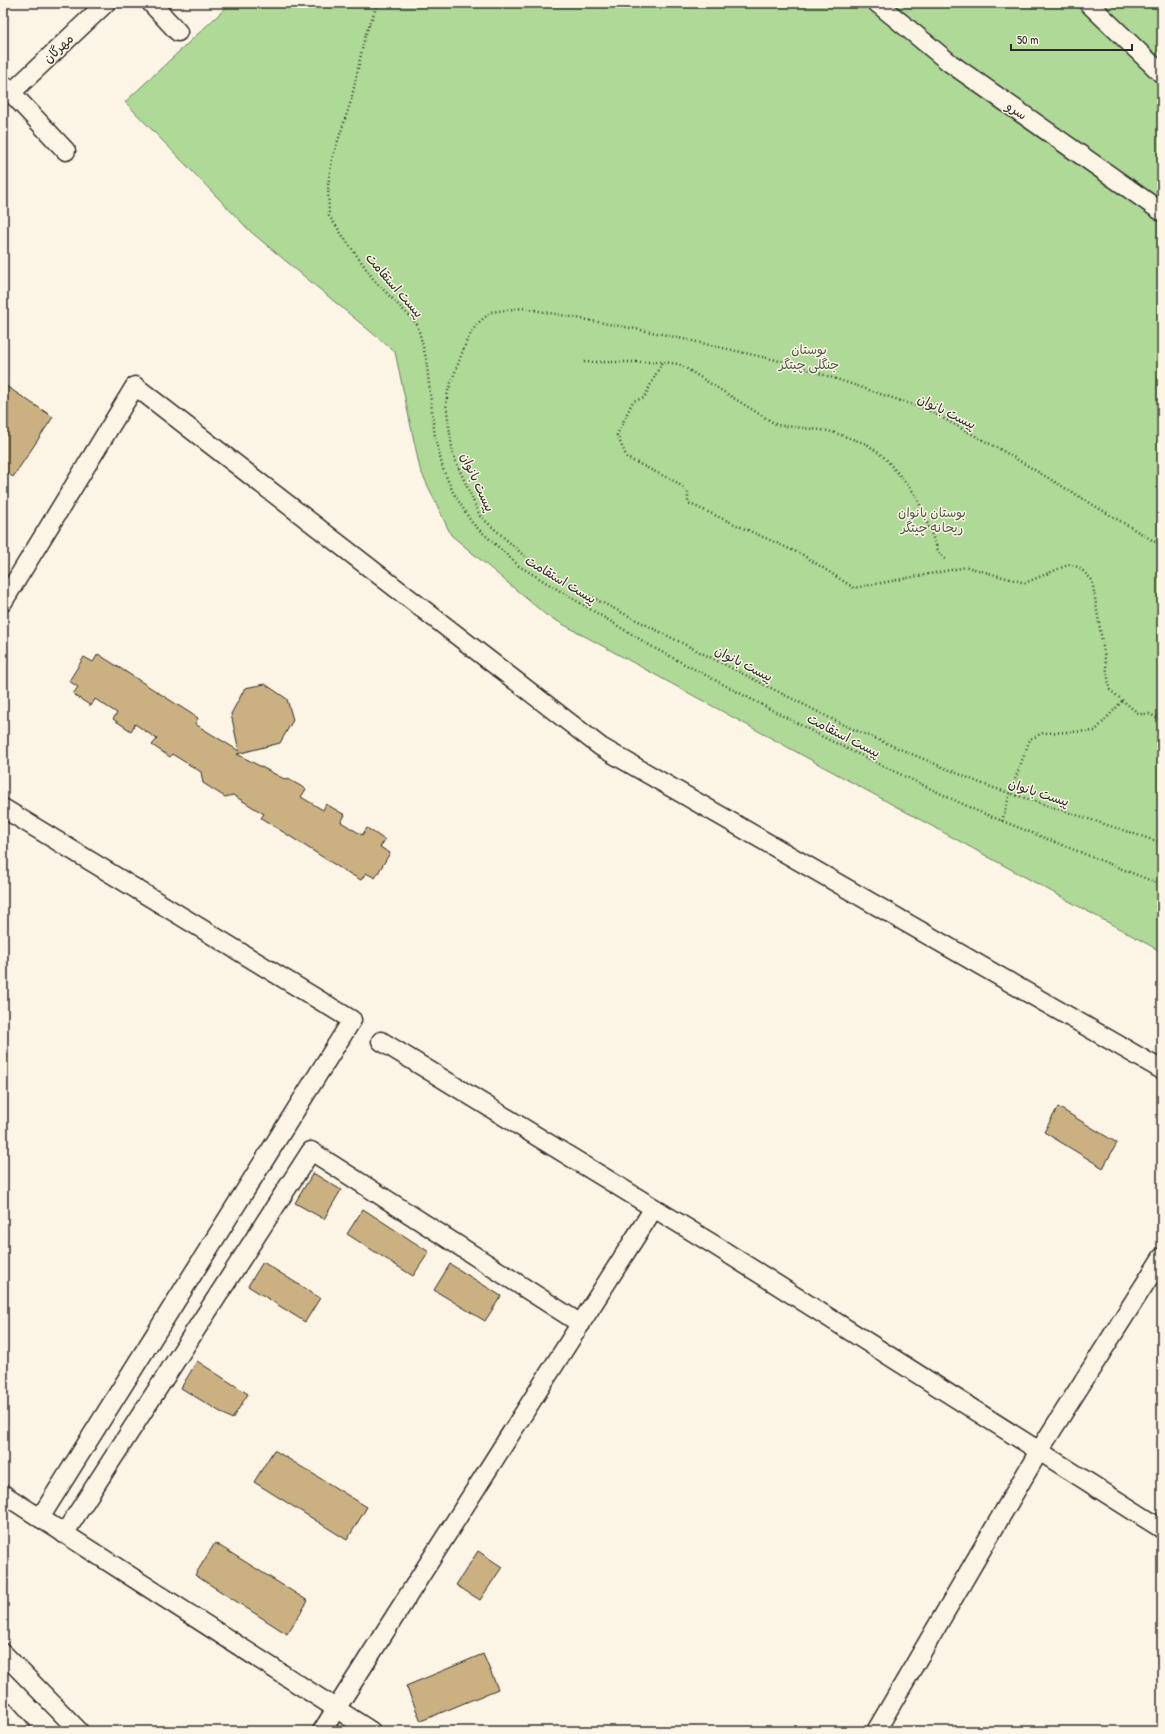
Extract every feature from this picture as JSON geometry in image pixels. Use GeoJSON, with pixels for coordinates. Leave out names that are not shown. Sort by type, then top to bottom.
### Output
{"type":"FeatureCollection","features":[{"type":"Feature","properties":{"kind":"street","name":"مهرگان"},"geometry":{"type":"LineString","coordinates":[[7,89],[106,3]]}},
{"type":"Feature","properties":{"kind":"street"},"geometry":{"type":"LineString","coordinates":[[150,3],[178,32]]}},
{"type":"Feature","properties":{"kind":"street","name":"سرو"},"geometry":{"type":"LineString","coordinates":[[877,3],[950,63],[1162,212]]}},
{"type":"Feature","properties":{"kind":"street"},"geometry":{"type":"LineString","coordinates":[[1088,3],[1162,74]]}},
{"type":"Feature","properties":{"kind":"street"},"geometry":{"type":"LineString","coordinates":[[7,89],[66,151]]}},
{"type":"Feature","properties":{"kind":"street"},"geometry":{"type":"LineString","coordinates":[[3,602],[131,395],[135,386],[601,747],[1162,1070]]}},
{"type":"Feature","properties":{"kind":"street"},"geometry":{"type":"LineString","coordinates":[[3,808],[352,1020],[40,1518]]}},
{"type":"Feature","properties":{"kind":"street"},"geometry":{"type":"LineString","coordinates":[[381,1041],[654,1208],[1162,1529]]}},
{"type":"Feature","properties":{"kind":"street"},"geometry":{"type":"LineString","coordinates":[[64,1534],[311,1151],[581,1324]]}},
{"type":"Feature","properties":{"kind":"street"},"geometry":{"type":"LineString","coordinates":[[322,1731],[654,1208]]}},
{"type":"Feature","properties":{"kind":"street"},"geometry":{"type":"LineString","coordinates":[[876,1731],[1039,1451],[1162,1257]]}},
{"type":"Feature","properties":{"kind":"street"},"geometry":{"type":"LineString","coordinates":[[3,1494],[371,1731]]}},
{"type":"Feature","properties":{"kind":"street"},"geometry":{"type":"LineString","coordinates":[[3,1653],[79,1731]]}},
{"type":"Feature","properties":{"kind":"street"},"geometry":{"type":"LineString","coordinates":[[3,1710],[22,1731]]}},
{"type":"Feature","properties":{"kind":"path","name":"پیست استقامت"},"geometry":{"type":"LineString","coordinates":[[378,3],[365,36],[351,102],[332,159],[328,185],[329,216],[374,280],[417,324],[426,358],[435,437],[443,469],[453,492],[472,523],[519,566],[656,649],[827,739],[975,810],[1162,885]]}},
{"type":"Feature","properties":{"kind":"path","name":"پیست بانوان"},"geometry":{"type":"LineString","coordinates":[[1162,546],[1003,451],[928,410],[789,363],[657,333],[524,308],[491,312],[477,324],[467,340],[451,378],[446,404],[453,454],[464,482],[480,516],[530,560],[599,601],[848,727],[985,785],[1162,843]]}},
{"type":"Feature","properties":{"kind":"path"},"geometry":{"type":"LineString","coordinates":[[584,362],[662,362],[679,364],[777,425],[829,431],[867,444],[885,458],[916,495],[939,553],[945,559]]}},
{"type":"Feature","properties":{"kind":"path"},"geometry":{"type":"LineString","coordinates":[[662,362],[644,398],[633,401],[617,435],[627,458],[676,482],[688,492],[688,503],[803,555],[854,588],[967,567],[1025,583],[1070,564],[1080,568],[1092,580],[1110,690],[1139,714],[1150,714],[1162,721]]}},
{"type":"Feature","properties":{"kind":"path"},"geometry":{"type":"LineString","coordinates":[[1002,821],[1010,793],[1030,739],[1043,733],[1095,731],[1123,700]]}},
{"type":"Feature","properties":{"kind":"green space","name":"بوستان جنگلی چیتگر"},"geometry":{"type":"Polygon","coordinates":[[[231,3],[1162,3],[1162,952],[546,615],[451,535],[420,469],[395,352],[251,232],[125,102],[231,3]]]}},
{"type":"Feature","properties":{"kind":"building"},"geometry":{"type":"Polygon","coordinates":[[[3,384],[53,417],[13,477],[3,470],[3,384]]]}},
{"type":"Feature","properties":{"kind":"building"},"geometry":{"type":"Polygon","coordinates":[[[98,654],[198,718],[195,724],[239,751],[231,714],[245,688],[265,684],[287,699],[293,720],[280,743],[237,754],[306,789],[301,797],[323,810],[326,804],[345,815],[341,822],[362,835],[367,828],[385,840],[380,847],[390,853],[375,878],[366,873],[361,880],[340,868],[261,818],[264,814],[233,795],[225,797],[203,783],[201,772],[172,754],[170,757],[152,745],[157,739],[135,724],[131,731],[113,719],[117,713],[95,699],[91,706],[73,694],[78,687],[69,681],[84,657],[93,662],[98,654]]]}},
{"type":"Feature","properties":{"kind":"building"},"geometry":{"type":"Polygon","coordinates":[[[1058,1107],[1117,1143],[1103,1168],[1044,1132],[1058,1107]]]}},
{"type":"Feature","properties":{"kind":"building"},"geometry":{"type":"Polygon","coordinates":[[[313,1173],[341,1190],[324,1219],[295,1203],[313,1173]]]}},
{"type":"Feature","properties":{"kind":"building"},"geometry":{"type":"Polygon","coordinates":[[[363,1209],[429,1252],[413,1276],[347,1234],[363,1209]]]}},
{"type":"Feature","properties":{"kind":"building"},"geometry":{"type":"Polygon","coordinates":[[[263,1262],[320,1298],[305,1322],[248,1286],[263,1262]]]}},
{"type":"Feature","properties":{"kind":"building"},"geometry":{"type":"Polygon","coordinates":[[[450,1264],[501,1296],[485,1321],[434,1290],[450,1264]]]}},
{"type":"Feature","properties":{"kind":"building"},"geometry":{"type":"Polygon","coordinates":[[[197,1361],[248,1394],[232,1419],[181,1388],[197,1361]]]}},
{"type":"Feature","properties":{"kind":"building"},"geometry":{"type":"Polygon","coordinates":[[[274,1450],[367,1507],[347,1540],[254,1482],[274,1450]]]}},
{"type":"Feature","properties":{"kind":"building"},"geometry":{"type":"Polygon","coordinates":[[[215,1543],[308,1601],[287,1634],[195,1575],[215,1543]]]}},
{"type":"Feature","properties":{"kind":"building"},"geometry":{"type":"Polygon","coordinates":[[[478,1551],[502,1567],[480,1600],[456,1585],[478,1551]]]}},
{"type":"Feature","properties":{"kind":"building"},"geometry":{"type":"Polygon","coordinates":[[[483,1654],[498,1689],[421,1721],[406,1686],[483,1654]]]}},
{"type":"Feature","properties":{"kind":"park label","name":"بوستان بانوان ریحانه چیتگر"},"geometry":{"type":"Point","coordinates":[932,520]}}]}
